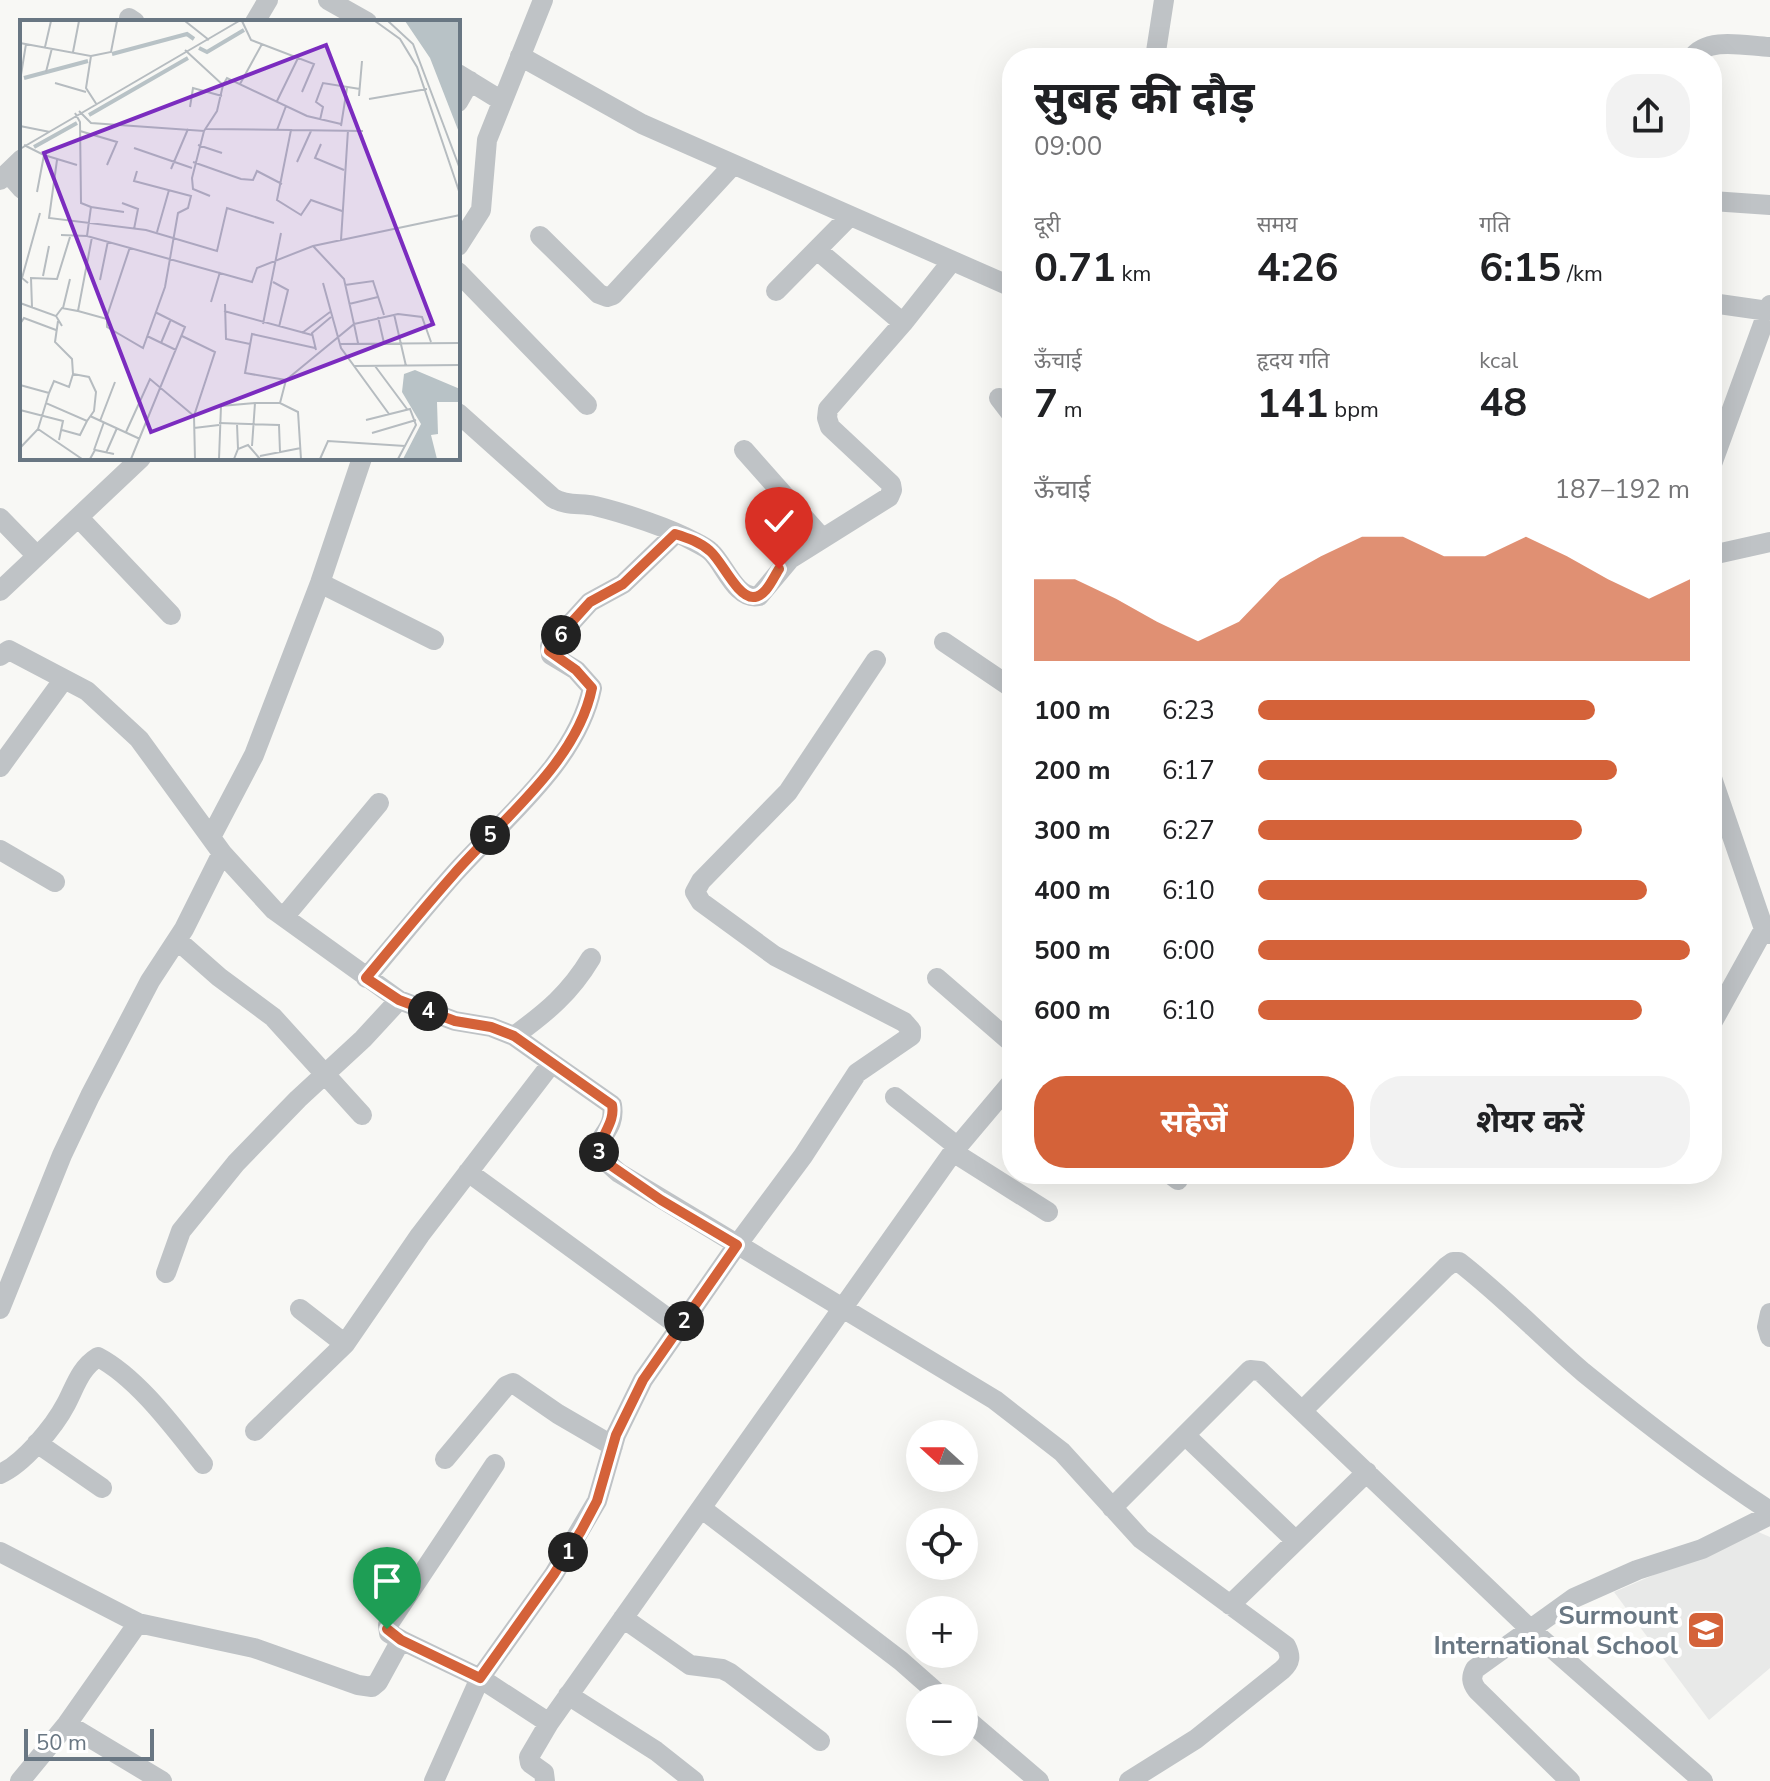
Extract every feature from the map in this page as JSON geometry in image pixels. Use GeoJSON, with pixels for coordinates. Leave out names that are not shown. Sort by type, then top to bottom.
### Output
{"type":"FeatureCollection","features":[{"type":"Feature","properties":{"kind":"street"},"geometry":{"type":"LineString","coordinates":[[328,0],[363,20]]}},
{"type":"Feature","properties":{"kind":"street"},"geometry":{"type":"LineString","coordinates":[[460,242],[483,202],[487,140],[543,0]]}},
{"type":"Feature","properties":{"kind":"street"},"geometry":{"type":"LineString","coordinates":[[1157,48],[1164,0]]}},
{"type":"Feature","properties":{"kind":"street"},"geometry":{"type":"LineString","coordinates":[[1703,48],[1708,45],[1770,47]]}},
{"type":"Feature","properties":{"kind":"street"},"geometry":{"type":"LineString","coordinates":[[520,56],[642,124],[1002,283]]}},
{"type":"Feature","properties":{"kind":"street"},"geometry":{"type":"LineString","coordinates":[[464,77],[502,101]]}},
{"type":"Feature","properties":{"kind":"street"},"geometry":{"type":"LineString","coordinates":[[540,236],[599,294],[607,297],[613,295],[733,165]]}},
{"type":"Feature","properties":{"kind":"street"},"geometry":{"type":"LineString","coordinates":[[1722,202],[1770,205]]}},
{"type":"Feature","properties":{"kind":"street"},"geometry":{"type":"LineString","coordinates":[[776,291],[850,216]]}},
{"type":"Feature","properties":{"kind":"street"},"geometry":{"type":"LineString","coordinates":[[817,250],[903,323]]}},
{"type":"Feature","properties":{"kind":"street"},"geometry":{"type":"LineString","coordinates":[[460,415],[561,503],[606,509],[691,539],[713,553],[742,593],[759,596],[790,559],[889,497],[891,484],[830,427],[828,409],[952,261]]}},
{"type":"Feature","properties":{"kind":"street"},"geometry":{"type":"LineString","coordinates":[[460,274],[587,405]]}},
{"type":"Feature","properties":{"kind":"street"},"geometry":{"type":"LineString","coordinates":[[1722,304],[1769,308],[1722,433]]}},
{"type":"Feature","properties":{"kind":"street"},"geometry":{"type":"LineString","coordinates":[[999,398],[1002,402]]}},
{"type":"Feature","properties":{"kind":"street"},"geometry":{"type":"LineString","coordinates":[[744,450],[822,538]]}},
{"type":"Feature","properties":{"kind":"street"},"geometry":{"type":"LineString","coordinates":[[0,591],[139,460]]}},
{"type":"Feature","properties":{"kind":"street"},"geometry":{"type":"LineString","coordinates":[[0,1309],[62,1155],[90,1096],[150,981],[177,940],[254,755],[320,583],[361,460]]}},
{"type":"Feature","properties":{"kind":"street"},"geometry":{"type":"LineString","coordinates":[[0,518],[37,556]]}},
{"type":"Feature","properties":{"kind":"street"},"geometry":{"type":"LineString","coordinates":[[79,518],[171,615]]}},
{"type":"Feature","properties":{"kind":"street"},"geometry":{"type":"LineString","coordinates":[[366,978],[453,875],[564,753],[583,718],[592,688],[576,670],[551,655],[550,646],[590,602],[623,584],[675,534]]}},
{"type":"Feature","properties":{"kind":"street"},"geometry":{"type":"LineString","coordinates":[[1722,553],[1770,542]]}},
{"type":"Feature","properties":{"kind":"street"},"geometry":{"type":"LineString","coordinates":[[320,583],[434,640]]}},
{"type":"Feature","properties":{"kind":"street"},"geometry":{"type":"LineString","coordinates":[[944,642],[1002,681]]}},
{"type":"Feature","properties":{"kind":"street"},"geometry":{"type":"LineString","coordinates":[[3,649],[87,691],[139,739],[216,845],[274,910],[399,1000],[455,1021],[491,1027],[514,1036],[612,1105],[611,1122],[598,1149],[600,1158],[650,1193],[995,1400],[1062,1452],[1141,1539],[1286,1646],[1290,1655],[1288,1664],[1196,1739],[1129,1781]]}},
{"type":"Feature","properties":{"kind":"street"},"geometry":{"type":"LineString","coordinates":[[434,1781],[480,1678],[554,1574],[597,1501],[613,1446],[643,1380],[803,1156],[857,1073],[907,1040],[911,1030],[904,1022],[766,951],[701,902],[695,892],[701,881],[788,792],[876,660]]}},
{"type":"Feature","properties":{"kind":"street"},"geometry":{"type":"LineString","coordinates":[[0,767],[64,679]]}},
{"type":"Feature","properties":{"kind":"street"},"geometry":{"type":"LineString","coordinates":[[284,917],[379,803]]}},
{"type":"Feature","properties":{"kind":"street"},"geometry":{"type":"LineString","coordinates":[[1722,806],[1767,932],[1722,1006]]}},
{"type":"Feature","properties":{"kind":"street"},"geometry":{"type":"LineString","coordinates":[[0,850],[55,882]]}},
{"type":"Feature","properties":{"kind":"street"},"geometry":{"type":"LineString","coordinates":[[177,940],[219,977],[273,1017],[362,1115]]}},
{"type":"Feature","properties":{"kind":"street"},"geometry":{"type":"LineString","coordinates":[[514,1036],[545,1014],[575,984],[591,958]]}},
{"type":"Feature","properties":{"kind":"street"},"geometry":{"type":"LineString","coordinates":[[937,978],[1002,1034]]}},
{"type":"Feature","properties":{"kind":"street"},"geometry":{"type":"LineString","coordinates":[[166,1273],[181,1231],[236,1163],[399,1000]]}},
{"type":"Feature","properties":{"kind":"street"},"geometry":{"type":"LineString","coordinates":[[255,1431],[345,1344],[420,1235],[552,1063]]}},
{"type":"Feature","properties":{"kind":"street"},"geometry":{"type":"LineString","coordinates":[[545,1781],[544,1773],[530,1763],[529,1757],[549,1723],[955,1149],[1002,1094]]}},
{"type":"Feature","properties":{"kind":"street"},"geometry":{"type":"LineString","coordinates":[[895,1097],[955,1149],[1002,1181]]}},
{"type":"Feature","properties":{"kind":"street"},"geometry":{"type":"LineString","coordinates":[[468,1172],[680,1327]]}},
{"type":"Feature","properties":{"kind":"street"},"geometry":{"type":"LineString","coordinates":[[1007,1184],[1048,1212]]}},
{"type":"Feature","properties":{"kind":"street"},"geometry":{"type":"LineString","coordinates":[[1302,1411],[1446,1267],[1459,1262],[1583,1371],[1770,1513],[1702,1549],[1637,1570],[1574,1598],[1475,1669],[1472,1684],[1570,1781]]}},
{"type":"Feature","properties":{"kind":"street"},"geometry":{"type":"LineString","coordinates":[[300,1309],[345,1344]]}},
{"type":"Feature","properties":{"kind":"street"},"geometry":{"type":"LineString","coordinates":[[1770,1313],[1767,1327],[1770,1337]]}},
{"type":"Feature","properties":{"kind":"street"},"geometry":{"type":"LineString","coordinates":[[0,1474],[14,1466],[37,1443],[64,1408],[86,1364],[98,1357],[137,1389],[172,1425],[203,1464]]}},
{"type":"Feature","properties":{"kind":"street"},"geometry":{"type":"LineString","coordinates":[[1112,1508],[1250,1370],[1260,1371],[1529,1628],[1703,1781]]}},
{"type":"Feature","properties":{"kind":"street"},"geometry":{"type":"LineString","coordinates":[[445,1459],[506,1386],[513,1383],[613,1446]]}},
{"type":"Feature","properties":{"kind":"street"},"geometry":{"type":"LineString","coordinates":[[1185,1435],[1296,1541]]}},
{"type":"Feature","properties":{"kind":"street"},"geometry":{"type":"LineString","coordinates":[[37,1443],[102,1488]]}},
{"type":"Feature","properties":{"kind":"street"},"geometry":{"type":"LineString","coordinates":[[495,1464],[388,1625],[389,1633],[480,1678],[549,1723]]}},
{"type":"Feature","properties":{"kind":"street"},"geometry":{"type":"LineString","coordinates":[[1230,1605],[1367,1472]]}},
{"type":"Feature","properties":{"kind":"street"},"geometry":{"type":"LineString","coordinates":[[701,1508],[927,1684]]}},
{"type":"Feature","properties":{"kind":"street"},"geometry":{"type":"LineString","coordinates":[[0,1552],[138,1623],[254,1648],[358,1685],[372,1687],[378,1682],[401,1640]]}},
{"type":"Feature","properties":{"kind":"street"},"geometry":{"type":"LineString","coordinates":[[623,1618],[690,1665],[730,1673],[820,1741]]}},
{"type":"Feature","properties":{"kind":"street"},"geometry":{"type":"LineString","coordinates":[[20,1781],[67,1724],[138,1623]]}},
{"type":"Feature","properties":{"kind":"street"},"geometry":{"type":"LineString","coordinates":[[568,1695],[656,1751],[694,1781]]}},
{"type":"Feature","properties":{"kind":"street"},"geometry":{"type":"LineString","coordinates":[[67,1724],[162,1781]]}},
{"type":"Feature","properties":{"kind":"street"},"geometry":{"type":"LineString","coordinates":[[978,1729],[1039,1781]]}},
{"type":"Feature","properties":{"kind":"shaded area","name":"Surmount International School"},"geometry":{"type":"Polygon","coordinates":[[[1756,1531],[1770,1537],[1770,1668],[1709,1720],[1614,1592],[1756,1531]]]}},
{"type":"Feature","properties":{"kind":"place","name":"Surmount International School"},"geometry":{"type":"Point","coordinates":[1706,1630]}},
{"type":"Feature","properties":{"kind":"route"},"geometry":{"type":"LineString","coordinates":[[387,1629],[401,1640],[480,1678],[581,1531],[597,1501],[616,1435],[643,1380],[737,1245],[661,1200],[600,1158],[598,1149],[611,1122],[612,1105],[514,1036],[491,1027],[455,1021],[399,1000],[366,978],[453,875],[564,753],[583,718],[592,688],[576,670],[549,651],[550,646],[590,602],[623,584],[675,534],[691,539],[713,553],[742,593],[752,597],[759,596],[767,589],[779,569]]}}]}
